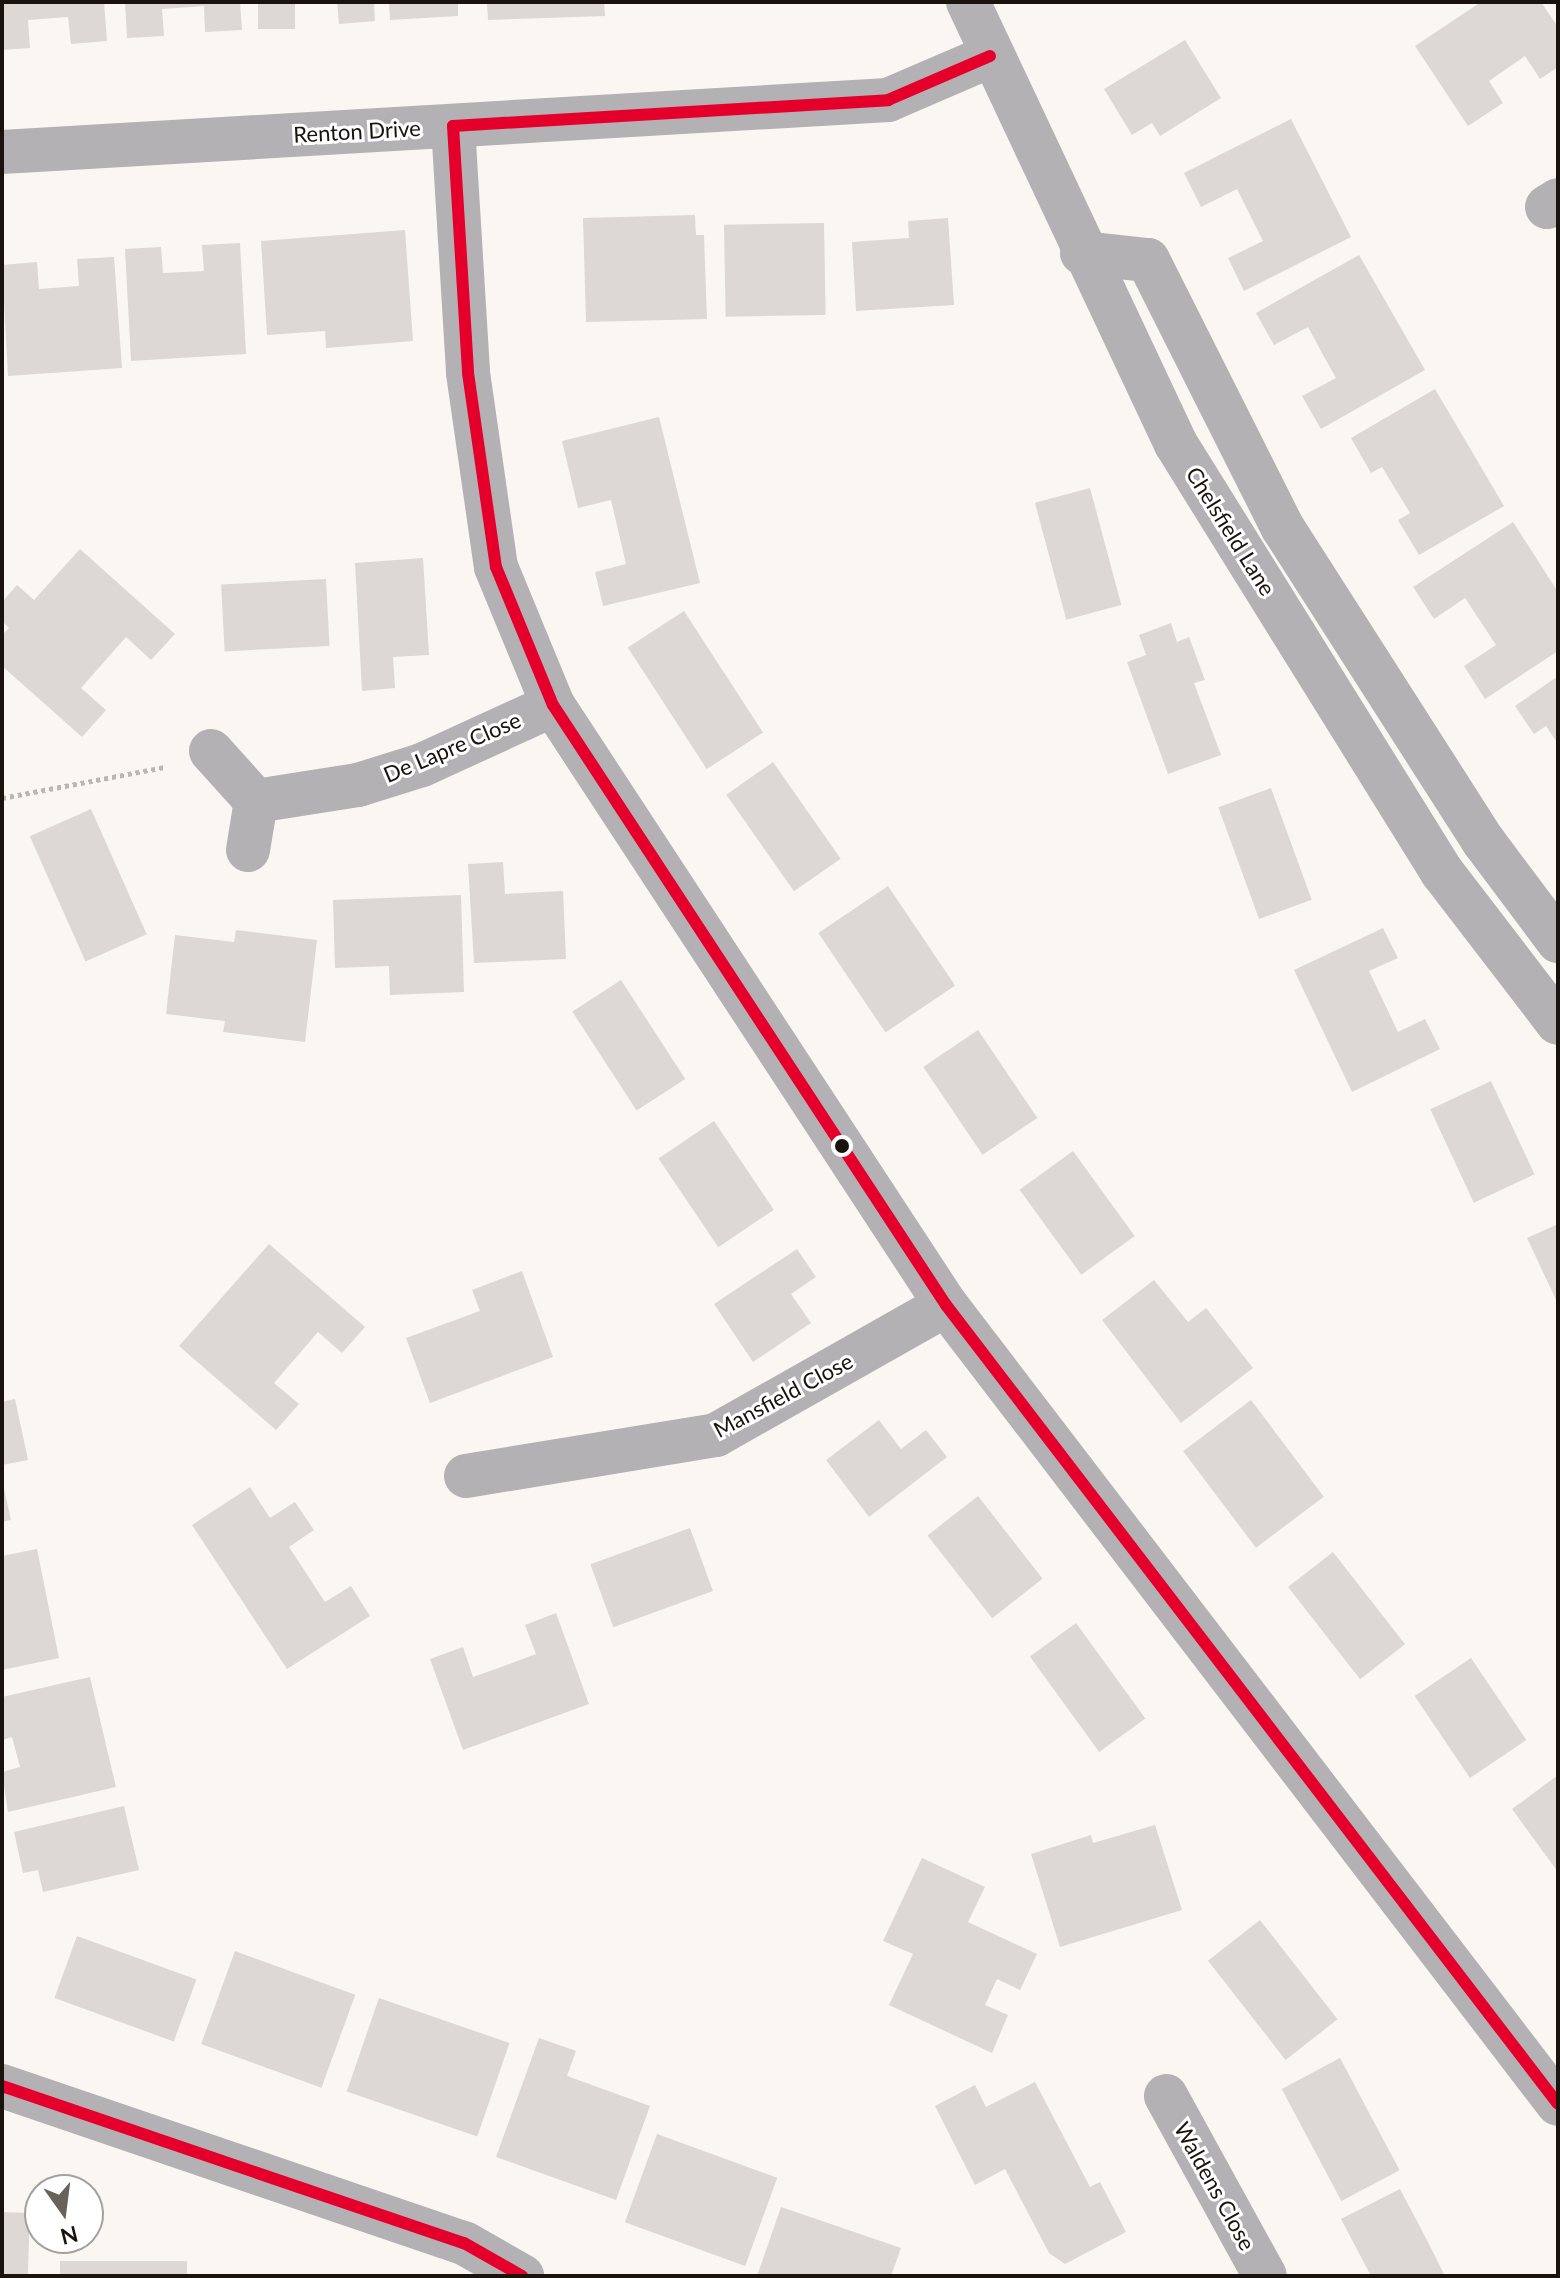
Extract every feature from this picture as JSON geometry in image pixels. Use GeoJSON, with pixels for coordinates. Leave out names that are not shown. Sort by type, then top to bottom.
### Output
{"type":"FeatureCollection","features":[{"type":"Feature","properties":{"kind":"street","name":"Chelsfield Lane"},"geometry":{"type":"LineString","coordinates":[[968,2],[1082,253],[1192,469],[1442,872],[1558,1023]]}},
{"type":"Feature","properties":{"kind":"street","name":"Renton Drive"},"geometry":{"type":"LineString","coordinates":[[2,152],[888,100],[990,56]]}},
{"type":"Feature","properties":{"kind":"street"},"geometry":{"type":"LineString","coordinates":[[453,126],[468,373],[496,567],[553,705],[946,1305],[1558,2104]]}},
{"type":"Feature","properties":{"kind":"street"},"geometry":{"type":"LineString","coordinates":[[1082,253],[1148,260],[1283,528],[1484,842],[1558,941]]}},
{"type":"Feature","properties":{"kind":"street","name":"De Lapre Close"},"geometry":{"type":"LineString","coordinates":[[256,801],[358,785],[422,765],[553,705]]}},
{"type":"Feature","properties":{"kind":"street"},"geometry":{"type":"LineString","coordinates":[[211,751],[256,801],[248,850]]}},
{"type":"Feature","properties":{"kind":"street","name":"Mansfield Close"},"geometry":{"type":"LineString","coordinates":[[466,1476],[716,1435],[946,1305]]}},
{"type":"Feature","properties":{"kind":"street"},"geometry":{"type":"LineString","coordinates":[[2,2086],[464,2243],[522,2276]]}},
{"type":"Feature","properties":{"kind":"street","name":"Waldens Close"},"geometry":{"type":"LineString","coordinates":[[1166,2096],[1265,2276]]}},
{"type":"Feature","properties":{"kind":"path"},"geometry":{"type":"LineString","coordinates":[[2,798],[161,768],[211,751]]}},
{"type":"Feature","properties":{"kind":"building"},"geometry":{"type":"Polygon","coordinates":[[[2,2],[104,2],[107,41],[71,44],[68,17],[28,20],[30,48],[2,50],[2,2]]]}},
{"type":"Feature","properties":{"kind":"building"},"geometry":{"type":"Polygon","coordinates":[[[125,2],[240,2],[242,30],[205,32],[204,6],[162,9],[164,36],[127,38],[125,2]]]}},
{"type":"Feature","properties":{"kind":"building"},"geometry":{"type":"Polygon","coordinates":[[[258,2],[295,2],[295,29],[258,29],[258,2]]]}},
{"type":"Feature","properties":{"kind":"building"},"geometry":{"type":"Polygon","coordinates":[[[337,2],[374,2],[375,21],[339,24],[337,2]]]}},
{"type":"Feature","properties":{"kind":"building"},"geometry":{"type":"Polygon","coordinates":[[[389,2],[458,2],[458,16],[390,20],[389,2]]]}},
{"type":"Feature","properties":{"kind":"building"},"geometry":{"type":"Polygon","coordinates":[[[487,2],[604,2],[605,16],[488,20],[487,2]]]}},
{"type":"Feature","properties":{"kind":"building"},"geometry":{"type":"Polygon","coordinates":[[[1481,2],[1541,2],[1558,27],[1558,67],[1540,79],[1525,56],[1489,81],[1503,103],[1468,126],[1415,46],[1481,2]]]}},
{"type":"Feature","properties":{"kind":"building"},"geometry":{"type":"Polygon","coordinates":[[[1185,40],[1221,98],[1160,136],[1152,123],[1132,135],[1104,89],[1185,40]]]}},
{"type":"Feature","properties":{"kind":"building"},"geometry":{"type":"Polygon","coordinates":[[[1291,119],[1351,237],[1244,291],[1228,258],[1263,241],[1237,189],[1201,207],[1184,173],[1291,119]]]}},
{"type":"Feature","properties":{"kind":"building"},"geometry":{"type":"Polygon","coordinates":[[[695,215],[696,235],[704,235],[707,319],[586,322],[583,218],[695,215]]]}},
{"type":"Feature","properties":{"kind":"building"},"geometry":{"type":"Polygon","coordinates":[[[948,218],[954,305],[856,311],[852,242],[909,238],[908,221],[948,218]]]}},
{"type":"Feature","properties":{"kind":"building"},"geometry":{"type":"Polygon","coordinates":[[[824,223],[826,315],[726,317],[724,225],[824,223]]]}},
{"type":"Feature","properties":{"kind":"building"},"geometry":{"type":"Polygon","coordinates":[[[405,230],[413,341],[326,348],[325,331],[267,335],[261,241],[405,230]]]}},
{"type":"Feature","properties":{"kind":"building"},"geometry":{"type":"Polygon","coordinates":[[[240,243],[246,354],[131,361],[125,249],[161,247],[163,273],[204,271],[202,245],[240,243]]]}},
{"type":"Feature","properties":{"kind":"building"},"geometry":{"type":"Polygon","coordinates":[[[1359,255],[1425,370],[1321,429],[1302,396],[1336,378],[1308,327],[1274,345],[1256,313],[1359,255]]]}},
{"type":"Feature","properties":{"kind":"building"},"geometry":{"type":"Polygon","coordinates":[[[114,257],[122,368],[8,376],[2,265],[37,262],[39,289],[79,286],[77,259],[114,257]]]}},
{"type":"Feature","properties":{"kind":"building"},"geometry":{"type":"Polygon","coordinates":[[[1435,389],[1504,506],[1419,555],[1398,520],[1410,513],[1382,467],[1371,473],[1351,438],[1435,389]]]}},
{"type":"Feature","properties":{"kind":"building"},"geometry":{"type":"Polygon","coordinates":[[[659,417],[700,583],[603,606],[595,572],[626,564],[611,500],[578,508],[562,441],[659,417]]]}},
{"type":"Feature","properties":{"kind":"building"},"geometry":{"type":"Polygon","coordinates":[[[1090,488],[1121,605],[1066,620],[1035,503],[1090,488]]]}},
{"type":"Feature","properties":{"kind":"building"},"geometry":{"type":"Polygon","coordinates":[[[1513,522],[1558,592],[1558,651],[1485,699],[1464,666],[1496,645],[1465,598],[1434,619],[1413,587],[1513,522]]]}},
{"type":"Feature","properties":{"kind":"building"},"geometry":{"type":"Polygon","coordinates":[[[80,549],[175,634],[151,660],[126,637],[81,688],[106,710],[82,737],[2,666],[2,635],[9,628],[2,621],[2,602],[17,585],[34,600],[80,549]]]}},
{"type":"Feature","properties":{"kind":"building"},"geometry":{"type":"Polygon","coordinates":[[[423,558],[429,655],[393,657],[395,688],[362,691],[355,563],[423,558]]]}},
{"type":"Feature","properties":{"kind":"building"},"geometry":{"type":"Polygon","coordinates":[[[326,579],[330,646],[225,651],[221,584],[326,579]]]}},
{"type":"Feature","properties":{"kind":"building"},"geometry":{"type":"Polygon","coordinates":[[[684,611],[763,733],[707,769],[628,647],[684,611]]]}},
{"type":"Feature","properties":{"kind":"building"},"geometry":{"type":"Polygon","coordinates":[[[1171,623],[1177,642],[1189,637],[1205,680],[1194,683],[1221,755],[1168,774],[1127,662],[1146,655],[1139,635],[1171,623]]]}},
{"type":"Feature","properties":{"kind":"building"},"geometry":{"type":"Polygon","coordinates":[[[1558,676],[1558,744],[1546,726],[1534,734],[1515,706],[1558,676]]]}},
{"type":"Feature","properties":{"kind":"building"},"geometry":{"type":"Polygon","coordinates":[[[773,762],[841,859],[794,891],[726,795],[773,762]]]}},
{"type":"Feature","properties":{"kind":"building"},"geometry":{"type":"Polygon","coordinates":[[[1271,788],[1312,900],[1259,919],[1218,807],[1271,788]]]}},
{"type":"Feature","properties":{"kind":"building"},"geometry":{"type":"Polygon","coordinates":[[[91,809],[147,934],[86,961],[30,836],[91,809]]]}},
{"type":"Feature","properties":{"kind":"building"},"geometry":{"type":"Polygon","coordinates":[[[503,862],[505,894],[563,891],[566,959],[474,963],[468,864],[503,862]]]}},
{"type":"Feature","properties":{"kind":"building"},"geometry":{"type":"Polygon","coordinates":[[[888,886],[955,985],[885,1032],[818,933],[888,886]]]}},
{"type":"Feature","properties":{"kind":"building"},"geometry":{"type":"Polygon","coordinates":[[[461,895],[464,992],[390,995],[389,966],[335,968],[333,900],[461,895]]]}},
{"type":"Feature","properties":{"kind":"building"},"geometry":{"type":"Polygon","coordinates":[[[1383,928],[1398,958],[1369,971],[1398,1032],[1425,1019],[1440,1049],[1352,1092],[1294,970],[1383,928]]]}},
{"type":"Feature","properties":{"kind":"building"},"geometry":{"type":"Polygon","coordinates":[[[236,930],[317,940],[305,1042],[223,1032],[225,1021],[166,1014],[175,935],[234,942],[236,930]]]}},
{"type":"Feature","properties":{"kind":"building"},"geometry":{"type":"Polygon","coordinates":[[[621,980],[685,1079],[637,1111],[572,1012],[621,980]]]}},
{"type":"Feature","properties":{"kind":"building"},"geometry":{"type":"Polygon","coordinates":[[[978,1030],[1037,1118],[983,1155],[923,1067],[978,1030]]]}},
{"type":"Feature","properties":{"kind":"building"},"geometry":{"type":"Polygon","coordinates":[[[1491,1081],[1535,1174],[1474,1203],[1430,1109],[1491,1081]]]}},
{"type":"Feature","properties":{"kind":"building"},"geometry":{"type":"Polygon","coordinates":[[[714,1121],[774,1210],[718,1247],[658,1158],[714,1121]]]}},
{"type":"Feature","properties":{"kind":"building"},"geometry":{"type":"Polygon","coordinates":[[[1073,1151],[1135,1236],[1081,1275],[1020,1190],[1073,1151]]]}},
{"type":"Feature","properties":{"kind":"building"},"geometry":{"type":"Polygon","coordinates":[[[1558,1224],[1558,1304],[1527,1238],[1558,1224]]]}},
{"type":"Feature","properties":{"kind":"building"},"geometry":{"type":"Polygon","coordinates":[[[269,1244],[365,1327],[342,1353],[318,1332],[274,1383],[299,1404],[276,1430],[179,1346],[269,1244]]]}},
{"type":"Feature","properties":{"kind":"building"},"geometry":{"type":"Polygon","coordinates":[[[797,1249],[816,1277],[791,1294],[811,1323],[753,1362],[714,1304],[797,1249]]]}},
{"type":"Feature","properties":{"kind":"building"},"geometry":{"type":"Polygon","coordinates":[[[522,1271],[553,1357],[430,1403],[406,1338],[480,1311],[472,1290],[522,1271]]]}},
{"type":"Feature","properties":{"kind":"building"},"geometry":{"type":"Polygon","coordinates":[[[1154,1280],[1188,1322],[1206,1308],[1253,1368],[1181,1423],[1102,1320],[1154,1280]]]}},
{"type":"Feature","properties":{"kind":"building"},"geometry":{"type":"Polygon","coordinates":[[[15,1399],[28,1460],[2,1465],[2,1402],[15,1399]]]}},
{"type":"Feature","properties":{"kind":"building"},"geometry":{"type":"Polygon","coordinates":[[[1251,1400],[1324,1497],[1256,1548],[1183,1451],[1251,1400]]]}},
{"type":"Feature","properties":{"kind":"building"},"geometry":{"type":"Polygon","coordinates":[[[879,1420],[901,1449],[926,1430],[947,1457],[869,1517],[826,1460],[879,1420]]]}},
{"type":"Feature","properties":{"kind":"building"},"geometry":{"type":"Polygon","coordinates":[[[2,1485],[11,1520],[2,1522],[2,1485]]]}},
{"type":"Feature","properties":{"kind":"building"},"geometry":{"type":"Polygon","coordinates":[[[250,1487],[270,1518],[295,1502],[314,1530],[289,1547],[325,1602],[351,1586],[370,1616],[287,1669],[192,1525],[250,1487]]]}},
{"type":"Feature","properties":{"kind":"building"},"geometry":{"type":"Polygon","coordinates":[[[978,1496],[1043,1579],[992,1618],[928,1535],[978,1496]]]}},
{"type":"Feature","properties":{"kind":"building"},"geometry":{"type":"Polygon","coordinates":[[[690,1528],[713,1591],[613,1627],[590,1564],[690,1528]]]}},
{"type":"Feature","properties":{"kind":"building"},"geometry":{"type":"Polygon","coordinates":[[[37,1549],[59,1658],[2,1670],[2,1556],[37,1549]]]}},
{"type":"Feature","properties":{"kind":"building"},"geometry":{"type":"Polygon","coordinates":[[[1333,1552],[1405,1644],[1360,1679],[1288,1587],[1333,1552]]]}},
{"type":"Feature","properties":{"kind":"building"},"geometry":{"type":"Polygon","coordinates":[[[556,1613],[589,1704],[463,1750],[430,1659],[463,1647],[473,1677],[504,1666],[536,1654],[525,1625],[556,1613]]]}},
{"type":"Feature","properties":{"kind":"building"},"geometry":{"type":"Polygon","coordinates":[[[1076,1623],[1145,1718],[1099,1752],[1030,1657],[1076,1623]]]}},
{"type":"Feature","properties":{"kind":"building"},"geometry":{"type":"Polygon","coordinates":[[[1471,1658],[1526,1740],[1470,1778],[1415,1696],[1471,1658]]]}},
{"type":"Feature","properties":{"kind":"building"},"geometry":{"type":"Polygon","coordinates":[[[90,1677],[116,1787],[8,1812],[2,1772],[20,1767],[12,1737],[2,1740],[2,1697],[90,1677]]]}},
{"type":"Feature","properties":{"kind":"building"},"geometry":{"type":"Polygon","coordinates":[[[1558,1775],[1558,1872],[1512,1809],[1558,1775]]]}},
{"type":"Feature","properties":{"kind":"building"},"geometry":{"type":"Polygon","coordinates":[[[124,1806],[139,1870],[43,1892],[38,1870],[23,1873],[14,1832],[124,1806]]]}},
{"type":"Feature","properties":{"kind":"building"},"geometry":{"type":"Polygon","coordinates":[[[1155,1825],[1182,1910],[1060,1947],[1031,1854],[1091,1835],[1093,1843],[1155,1825]]]}},
{"type":"Feature","properties":{"kind":"building"},"geometry":{"type":"Polygon","coordinates":[[[922,1858],[985,1887],[968,1922],[1037,1954],[1020,1990],[997,1979],[985,2005],[1008,2015],[992,2053],[889,2005],[913,1954],[883,1941],[922,1858]]]}},
{"type":"Feature","properties":{"kind":"building"},"geometry":{"type":"Polygon","coordinates":[[[1260,1920],[1338,2019],[1286,2060],[1208,1961],[1260,1920]]]}},
{"type":"Feature","properties":{"kind":"building"},"geometry":{"type":"Polygon","coordinates":[[[77,1936],[196,1979],[174,2041],[54,1998],[77,1936]]]}},
{"type":"Feature","properties":{"kind":"building"},"geometry":{"type":"Polygon","coordinates":[[[235,1951],[355,1995],[321,2088],[201,2044],[235,1951]]]}},
{"type":"Feature","properties":{"kind":"building"},"geometry":{"type":"Polygon","coordinates":[[[379,1998],[509,2043],[477,2137],[347,2092],[379,1998]]]}},
{"type":"Feature","properties":{"kind":"building"},"geometry":{"type":"Polygon","coordinates":[[[539,2038],[576,2051],[567,2076],[650,2106],[616,2200],[496,2157],[539,2038]]]}},
{"type":"Feature","properties":{"kind":"building"},"geometry":{"type":"Polygon","coordinates":[[[1340,2058],[1400,2170],[1341,2201],[1282,2089],[1340,2058]]]}},
{"type":"Feature","properties":{"kind":"building"},"geometry":{"type":"Polygon","coordinates":[[[1035,2082],[1090,2187],[1100,2182],[1126,2232],[1065,2264],[1049,2253],[1005,2169],[975,2185],[935,2106],[975,2085],[986,2107],[1035,2082]]]}},
{"type":"Feature","properties":{"kind":"building"},"geometry":{"type":"Polygon","coordinates":[[[657,2134],[777,2178],[745,2266],[625,2222],[657,2134]]]}},
{"type":"Feature","properties":{"kind":"building"},"geometry":{"type":"Polygon","coordinates":[[[1400,2189],[1445,2276],[1371,2276],[1341,2219],[1400,2189]]]}},
{"type":"Feature","properties":{"kind":"building"},"geometry":{"type":"Polygon","coordinates":[[[781,2207],[901,2248],[891,2276],[757,2276],[781,2207]]]}},
{"type":"Feature","properties":{"kind":"building"},"geometry":{"type":"Polygon","coordinates":[[[2,2212],[24,2213],[24,2254],[29,2254],[28,2276],[2,2276],[2,2212]]]}},
{"type":"Feature","properties":{"kind":"building"},"geometry":{"type":"Polygon","coordinates":[[[60,2261],[187,2261],[187,2276],[60,2276],[60,2261]]]}},
{"type":"Feature","properties":{"kind":"transit line"},"geometry":{"type":"LineString","coordinates":[[453,126],[888,100],[990,56]]}},
{"type":"Feature","properties":{"kind":"transit line"},"geometry":{"type":"LineString","coordinates":[[453,126],[468,373],[496,567],[553,705],[946,1305],[1558,2104]]}},
{"type":"Feature","properties":{"kind":"transit line"},"geometry":{"type":"LineString","coordinates":[[2,2086],[464,2243],[522,2276]]}}]}
